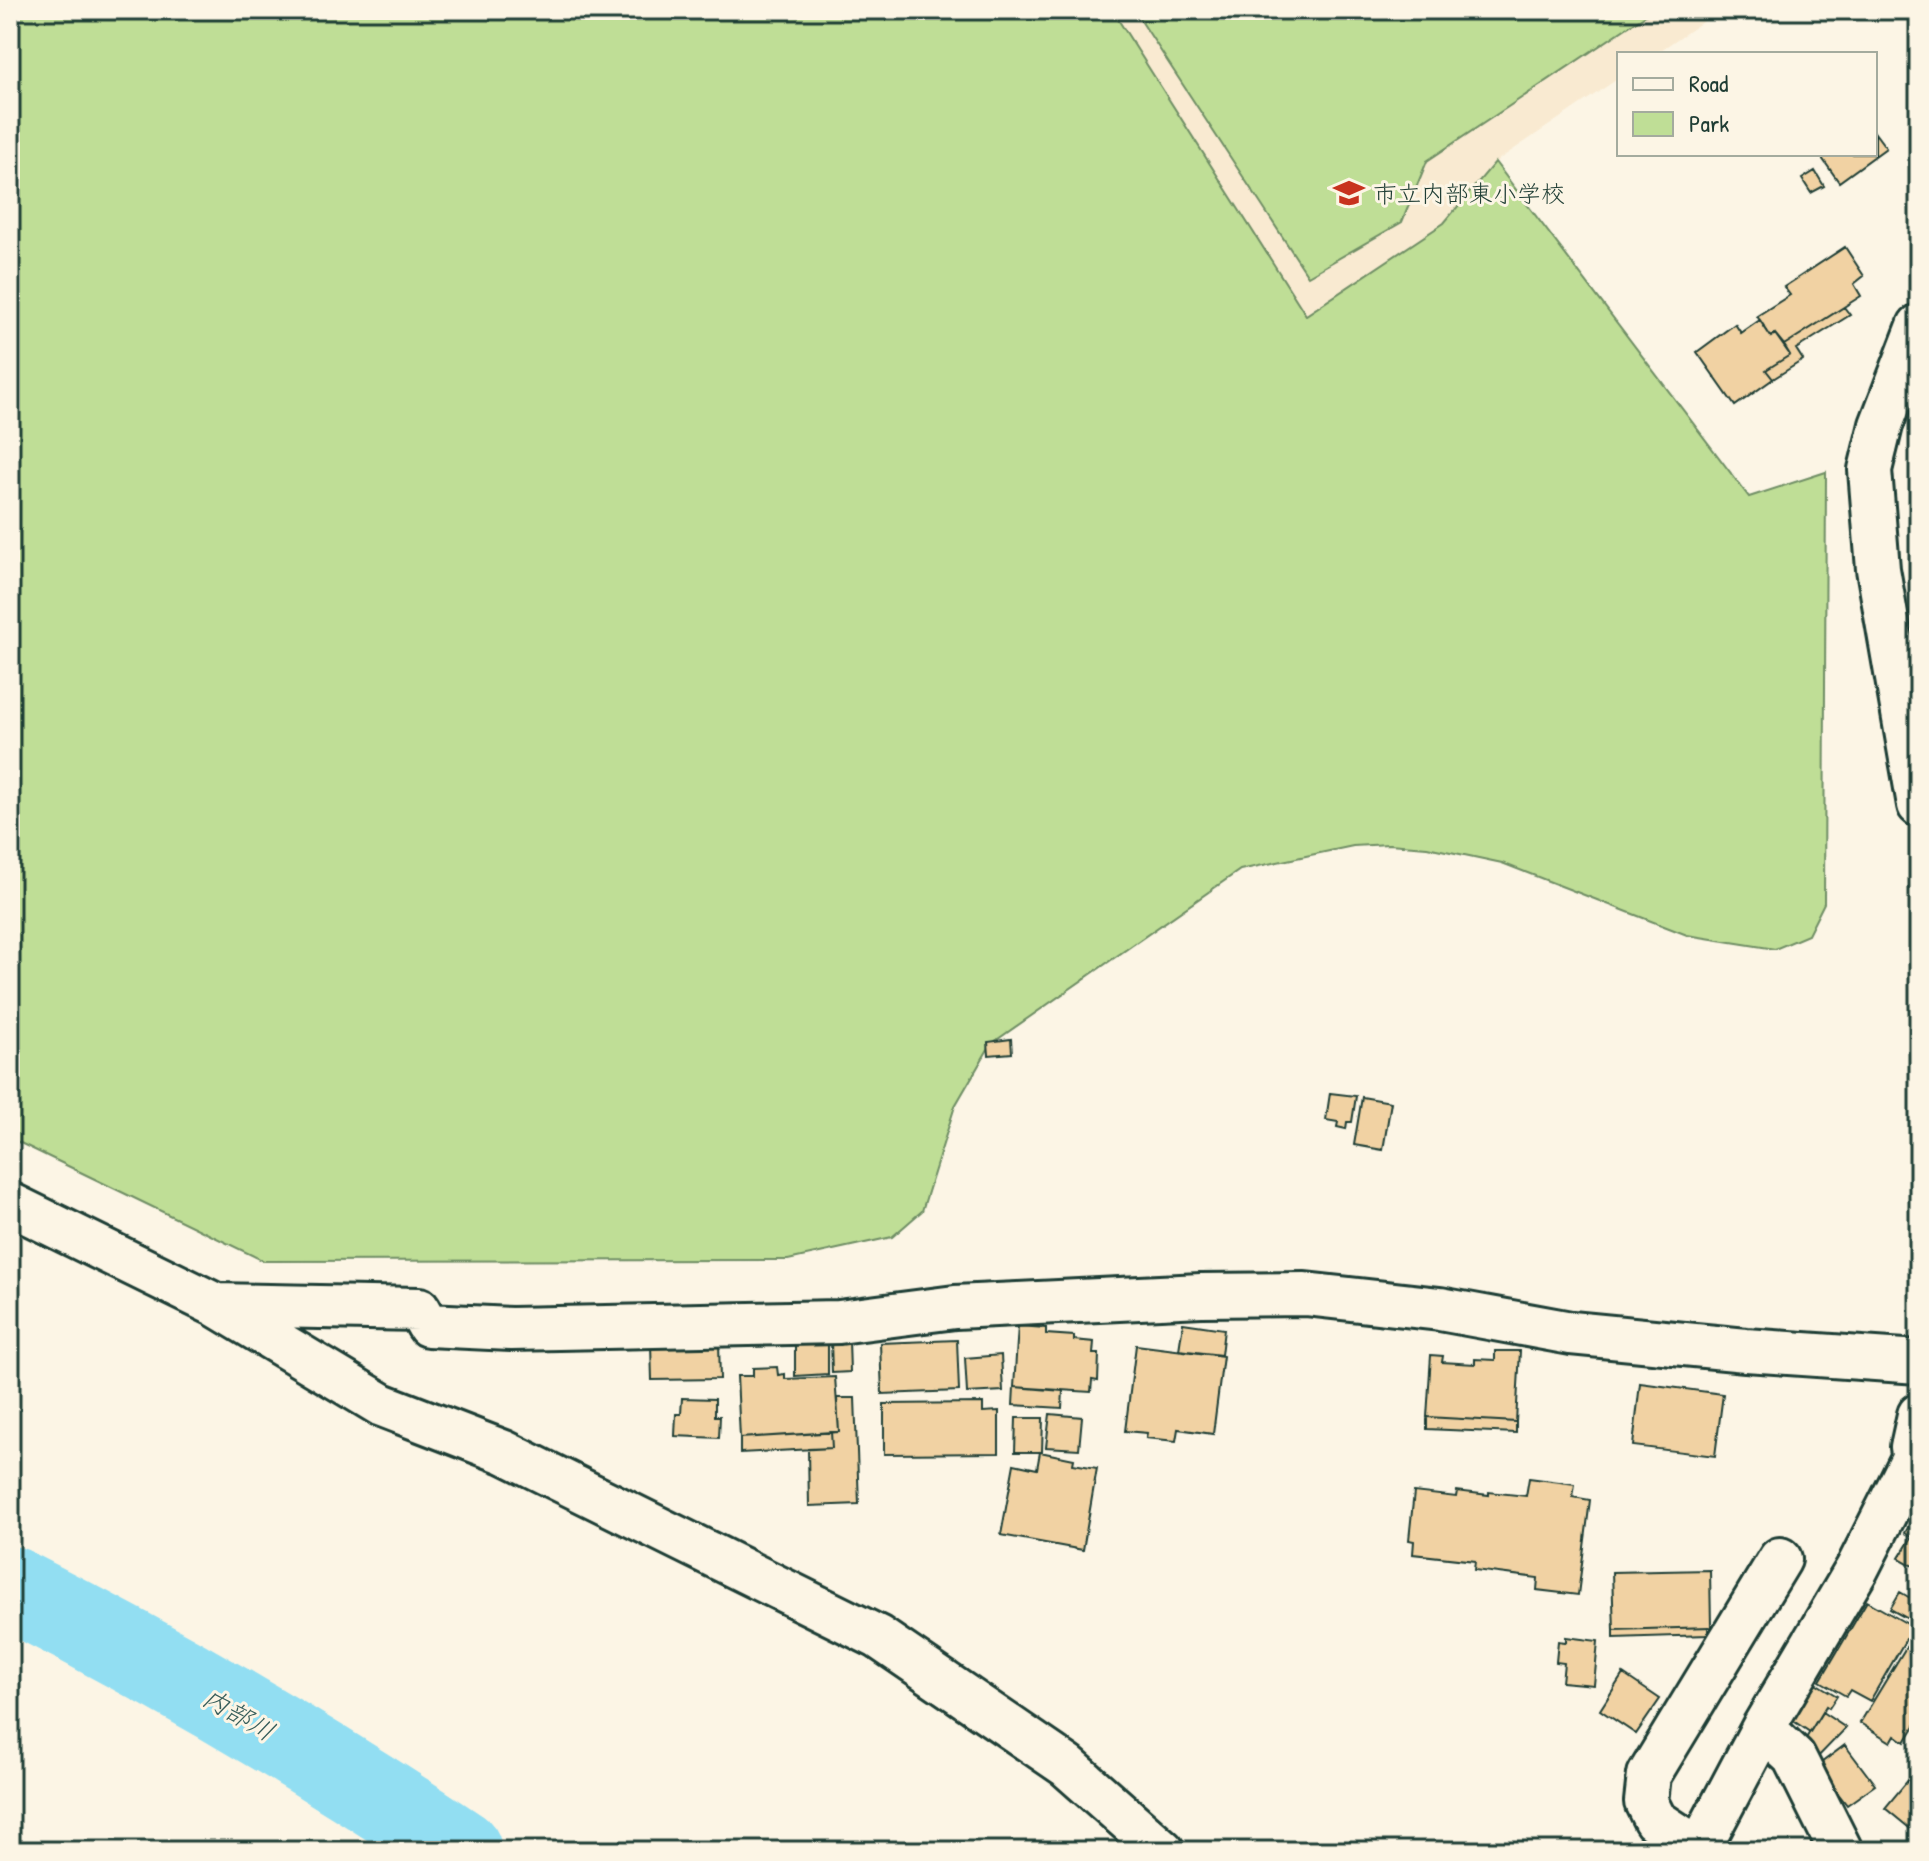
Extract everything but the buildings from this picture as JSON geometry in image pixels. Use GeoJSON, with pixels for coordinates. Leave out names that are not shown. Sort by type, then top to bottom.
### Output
{"type":"FeatureCollection","features":[{"type":"Feature","properties":{"kind":"street"},"geometry":{"type":"LineString","coordinates":[[1919,326],[1881,425],[1870,470],[1878,569],[1919,805]]}},
{"type":"Feature","properties":{"kind":"street"},"geometry":{"type":"LineString","coordinates":[[10,1204],[216,1305],[382,1405],[504,1452],[878,1637],[1067,1766],[1163,1851]]}},
{"type":"Feature","properties":{"kind":"street"},"geometry":{"type":"LineString","coordinates":[[216,1305],[419,1309],[428,1325],[511,1329],[839,1322],[955,1307],[1201,1295],[1305,1294],[1440,1309],[1571,1333],[1746,1350],[1919,1362]]}},
{"type":"Feature","properties":{"kind":"street"},"geometry":{"type":"LineString","coordinates":[[1780,1559],[1649,1775],[1646,1802],[1655,1820],[1699,1850],[1763,1728],[1857,1569],[1917,1458],[1912,1447],[1919,1415]]}},
{"type":"Feature","properties":{"kind":"street"},"geometry":{"type":"LineString","coordinates":[[1763,1728],[1794,1757],[1841,1851]]}},
{"type":"Feature","properties":{"kind":"shaded area","name":"市立内部東小学校"},"geometry":{"type":"Polygon","coordinates":[[[1112,10],[1720,10],[1658,52],[1617,52],[1617,79],[1495,162],[1444,223],[1306,315],[1112,10]]]}},
{"type":"Feature","properties":{"kind":"green space"},"geometry":{"type":"Polygon","coordinates":[[[10,10],[1112,10],[1306,315],[1444,223],[1495,162],[1749,497],[1826,472],[1824,903],[1808,935],[1775,949],[1687,935],[1502,863],[1427,847],[1389,844],[1353,846],[1240,870],[991,1044],[955,1106],[922,1211],[892,1237],[788,1260],[264,1261],[10,1138],[10,10]]]}},
{"type":"Feature","properties":{"kind":"green space","name":"市立内部東小学校"},"geometry":{"type":"Polygon","coordinates":[[[1134,10],[1653,10],[1427,161],[1402,222],[1308,276],[1134,10]]]}},
{"type":"Feature","properties":{"kind":"waterway","name":"内部川"},"geometry":{"type":"LineString","coordinates":[[10,1588],[239,1712],[460,1851]]}},
{"type":"Feature","properties":{"kind":"place","name":"市立内部東小学校"},"geometry":{"type":"Point","coordinates":[1349,193]}}]}
